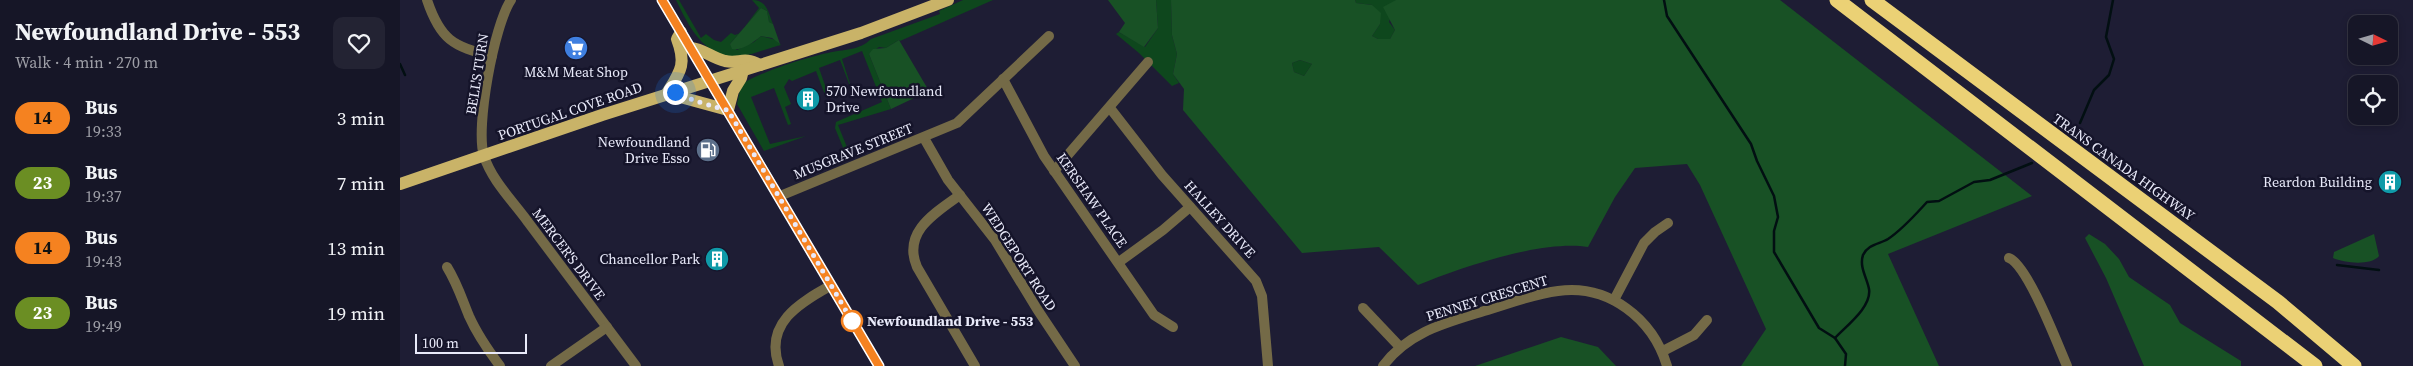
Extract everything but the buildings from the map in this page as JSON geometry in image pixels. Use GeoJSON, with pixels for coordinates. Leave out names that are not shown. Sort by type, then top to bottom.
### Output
{"type":"FeatureCollection","features":[{"type":"Feature","properties":{"kind":"highway"},"geometry":{"type":"LineString","coordinates":[[1837,0],[2258,320],[2315,366]]}},
{"type":"Feature","properties":{"kind":"highway","name":"TRANS CANADA HIGHWAY"},"geometry":{"type":"LineString","coordinates":[[1872,0],[2150,206],[2304,323],[2354,366]]}},
{"type":"Feature","properties":{"kind":"highway"},"geometry":{"type":"LineString","coordinates":[[2258,320],[2308,366]]}},
{"type":"Feature","properties":{"kind":"highway"},"geometry":{"type":"LineString","coordinates":[[2304,323],[2314,325],[2367,366]]}},
{"type":"Feature","properties":{"kind":"main road","name":"PORTUGAL COVE ROAD"},"geometry":{"type":"LineString","coordinates":[[400,184],[670,93],[861,33],[948,0]]}},
{"type":"Feature","properties":{"kind":"main road"},"geometry":{"type":"LineString","coordinates":[[681,32],[677,39],[683,54],[682,65],[670,93],[728,110],[733,91],[741,78],[743,70]]}},
{"type":"Feature","properties":{"kind":"main road"},"geometry":{"type":"LineString","coordinates":[[691,48],[700,49],[725,61],[748,59],[760,65]]}},
{"type":"Feature","properties":{"kind":"street"},"geometry":{"type":"LineString","coordinates":[[427,0],[437,26],[444,36],[464,49],[492,56]]}},
{"type":"Feature","properties":{"kind":"street","name":"BELL'S TURN"},"geometry":{"type":"LineString","coordinates":[[484,155],[482,125],[492,56],[502,16],[511,0]]}},
{"type":"Feature","properties":{"kind":"street"},"geometry":{"type":"LineString","coordinates":[[662,0],[780,196],[830,286],[879,366]]}},
{"type":"Feature","properties":{"kind":"street","name":"MUSGRAVE STREET"},"geometry":{"type":"LineString","coordinates":[[780,196],[957,123],[1049,36]]}},
{"type":"Feature","properties":{"kind":"street"},"geometry":{"type":"LineString","coordinates":[[1054,172],[1148,62]]}},
{"type":"Feature","properties":{"kind":"street","name":"KERSHAW PLACE"},"geometry":{"type":"LineString","coordinates":[[1003,79],[1054,172],[1119,262],[1154,315],[1173,327]]}},
{"type":"Feature","properties":{"kind":"street","name":"HALLEY DRIVE"},"geometry":{"type":"LineString","coordinates":[[1110,108],[1190,206],[1256,280],[1262,296],[1268,366]]}},
{"type":"Feature","properties":{"kind":"street","name":"WEDGEPORT ROAD"},"geometry":{"type":"LineString","coordinates":[[924,138],[948,180],[995,240],[1037,309],[1075,366]]}},
{"type":"Feature","properties":{"kind":"street","name":"MERCER'S DRIVE"},"geometry":{"type":"LineString","coordinates":[[484,155],[507,195],[636,366]]}},
{"type":"Feature","properties":{"kind":"street"},"geometry":{"type":"LineString","coordinates":[[960,195],[920,227],[914,238],[912,252],[917,267],[975,366]]}},
{"type":"Feature","properties":{"kind":"street"},"geometry":{"type":"LineString","coordinates":[[1119,262],[1152,239],[1190,206]]}},
{"type":"Feature","properties":{"kind":"street"},"geometry":{"type":"LineString","coordinates":[[1614,300],[1644,243],[1654,232],[1668,223]]}},
{"type":"Feature","properties":{"kind":"street"},"geometry":{"type":"LineString","coordinates":[[2008,258],[2015,260],[2026,274],[2067,366]]}},
{"type":"Feature","properties":{"kind":"street"},"geometry":{"type":"LineString","coordinates":[[447,267],[457,283],[470,318],[482,341],[500,366]]}},
{"type":"Feature","properties":{"kind":"street"},"geometry":{"type":"LineString","coordinates":[[779,366],[776,357],[776,342],[784,318],[806,299],[830,286]]}},
{"type":"Feature","properties":{"kind":"street","name":"PENNEY CRESCENT"},"geometry":{"type":"LineString","coordinates":[[1383,366],[1399,346],[1439,325],[1545,293],[1586,291],[1614,300],[1643,322],[1663,351],[1667,366]]}},
{"type":"Feature","properties":{"kind":"street"},"geometry":{"type":"LineString","coordinates":[[1363,308],[1399,346]]}},
{"type":"Feature","properties":{"kind":"street"},"geometry":{"type":"LineString","coordinates":[[1663,351],[1694,335],[1707,320]]}},
{"type":"Feature","properties":{"kind":"street"},"geometry":{"type":"LineString","coordinates":[[551,366],[606,327]]}},
{"type":"Feature","properties":{"kind":"green space"},"geometry":{"type":"Polygon","coordinates":[[[676,0],[679,0],[701,38],[706,34],[714,40],[721,42],[731,33],[735,35],[739,33],[730,44],[737,50],[754,42],[761,36],[776,40],[781,45],[743,56],[719,54],[700,40],[676,0]]]}},
{"type":"Feature","properties":{"kind":"green space"},"geometry":{"type":"Polygon","coordinates":[[[752,0],[764,4],[773,24],[769,22],[767,11],[761,8],[744,28],[759,8],[752,0]]]}},
{"type":"Feature","properties":{"kind":"green space"},"geometry":{"type":"Polygon","coordinates":[[[963,0],[993,0],[899,40],[886,48],[879,47],[869,54],[891,109],[838,125],[851,157],[846,155],[835,128],[836,122],[882,102],[862,51],[842,59],[856,102],[840,60],[819,68],[828,94],[825,95],[816,71],[792,81],[789,79],[784,87],[791,104],[785,107],[791,124],[788,125],[774,88],[751,97],[770,144],[806,136],[764,151],[737,104],[741,85],[748,80],[795,62],[861,46],[871,39],[940,14],[939,11],[963,0]]]}},
{"type":"Feature","properties":{"kind":"green space"},"geometry":{"type":"Polygon","coordinates":[[[1108,0],[1156,0],[1158,28],[1144,47],[1119,32],[1125,23],[1108,0]]]}},
{"type":"Feature","properties":{"kind":"green space"},"geometry":{"type":"Polygon","coordinates":[[[1156,0],[1171,0],[1172,35],[1177,54],[1173,74],[1179,83],[1172,86],[1139,53],[1116,34],[1119,32],[1145,47],[1158,28],[1156,0]]]}},
{"type":"Feature","properties":{"kind":"green space"},"geometry":{"type":"Polygon","coordinates":[[[1171,0],[1355,0],[1356,3],[1372,5],[1381,13],[1380,24],[1372,36],[1378,39],[1390,39],[1395,30],[1383,7],[1396,0],[1780,0],[2032,196],[1888,254],[1939,366],[1741,366],[1766,329],[1700,185],[1687,164],[1635,168],[1615,197],[1588,247],[1548,247],[1525,251],[1479,263],[1418,285],[1379,247],[1302,253],[1183,110],[1184,89],[1173,74],[1177,54],[1172,35],[1171,0]],[[1300,60],[1292,63],[1294,72],[1304,76],[1312,64],[1300,60]]]}},
{"type":"Feature","properties":{"kind":"green space"},"geometry":{"type":"Polygon","coordinates":[[[1355,0],[1396,0],[1389,22],[1395,30],[1390,39],[1378,39],[1372,36],[1380,24],[1372,5],[1356,3],[1355,0]]]}},
{"type":"Feature","properties":{"kind":"green space"},"geometry":{"type":"Polygon","coordinates":[[[761,8],[767,11],[769,22],[773,24],[780,44],[772,38],[761,36],[744,47],[732,49],[730,44],[761,8]]]}},
{"type":"Feature","properties":{"kind":"green space"},"geometry":{"type":"Polygon","coordinates":[[[899,40],[929,91],[891,109],[869,54],[873,49],[886,48],[899,40]]]}},
{"type":"Feature","properties":{"kind":"green space"},"geometry":{"type":"Polygon","coordinates":[[[1300,60],[1312,64],[1304,76],[1294,72],[1292,63],[1300,60]]]}},
{"type":"Feature","properties":{"kind":"green space"},"geometry":{"type":"Polygon","coordinates":[[[2089,234],[2105,244],[2119,259],[2129,277],[2170,305],[2180,323],[2241,361],[2241,366],[2144,366],[2106,278],[2085,238],[2089,234]]]}},
{"type":"Feature","properties":{"kind":"green space"},"geometry":{"type":"Polygon","coordinates":[[[2374,234],[2379,256],[2375,259],[2357,263],[2333,258],[2334,252],[2374,234]]]}},
{"type":"Feature","properties":{"kind":"green space"},"geometry":{"type":"Polygon","coordinates":[[[1561,337],[1598,347],[1616,366],[1475,366],[1561,337]]]}},
{"type":"Feature","properties":{"kind":"waterway"},"geometry":{"type":"LineString","coordinates":[[1664,0],[1667,16],[1751,144],[1774,196],[1778,217],[1774,231],[1774,252],[1819,328],[1835,338],[1846,354],[1845,366]]}},
{"type":"Feature","properties":{"kind":"waterway"},"geometry":{"type":"LineString","coordinates":[[2080,123],[2094,90],[2109,75],[2114,59],[2106,37],[2113,0]]}},
{"type":"Feature","properties":{"kind":"waterway"},"geometry":{"type":"LineString","coordinates":[[400,64],[405,75]]}},
{"type":"Feature","properties":{"kind":"waterway"},"geometry":{"type":"LineString","coordinates":[[1835,338],[1857,316],[1869,296],[1862,259],[1865,251],[1893,235],[1909,222],[1927,202],[1939,201],[1974,182],[1990,180],[2032,163]]}},
{"type":"Feature","properties":{"kind":"waterway"},"geometry":{"type":"LineString","coordinates":[[2337,265],[2379,270]]}},
{"type":"Feature","properties":{"kind":"bus line","name":"14"},"geometry":{"type":"LineString","coordinates":[[662,0],[780,196],[830,286],[879,366]]}},
{"type":"Feature","properties":{"kind":"place","name":"M&M Meat Shop"},"geometry":{"type":"Point","coordinates":[576,48]}},
{"type":"Feature","properties":{"kind":"place","name":"570 Newfoundland Drive"},"geometry":{"type":"Point","coordinates":[808,99]}},
{"type":"Feature","properties":{"kind":"place","name":"Newfoundland Drive Esso"},"geometry":{"type":"Point","coordinates":[708,150]}},
{"type":"Feature","properties":{"kind":"place","name":"Reardon Building"},"geometry":{"type":"Point","coordinates":[2390,182]}},
{"type":"Feature","properties":{"kind":"place","name":"Chancellor Park"},"geometry":{"type":"Point","coordinates":[717,259]}},
{"type":"Feature","properties":{"kind":"place","name":"Newfoundland Drive - 553"},"geometry":{"type":"Point","coordinates":[852,321]}},
{"type":"Feature","properties":{"kind":"route"},"geometry":{"type":"LineString","coordinates":[[675,92],[684,98],[728,110],[852,321]]}}]}
